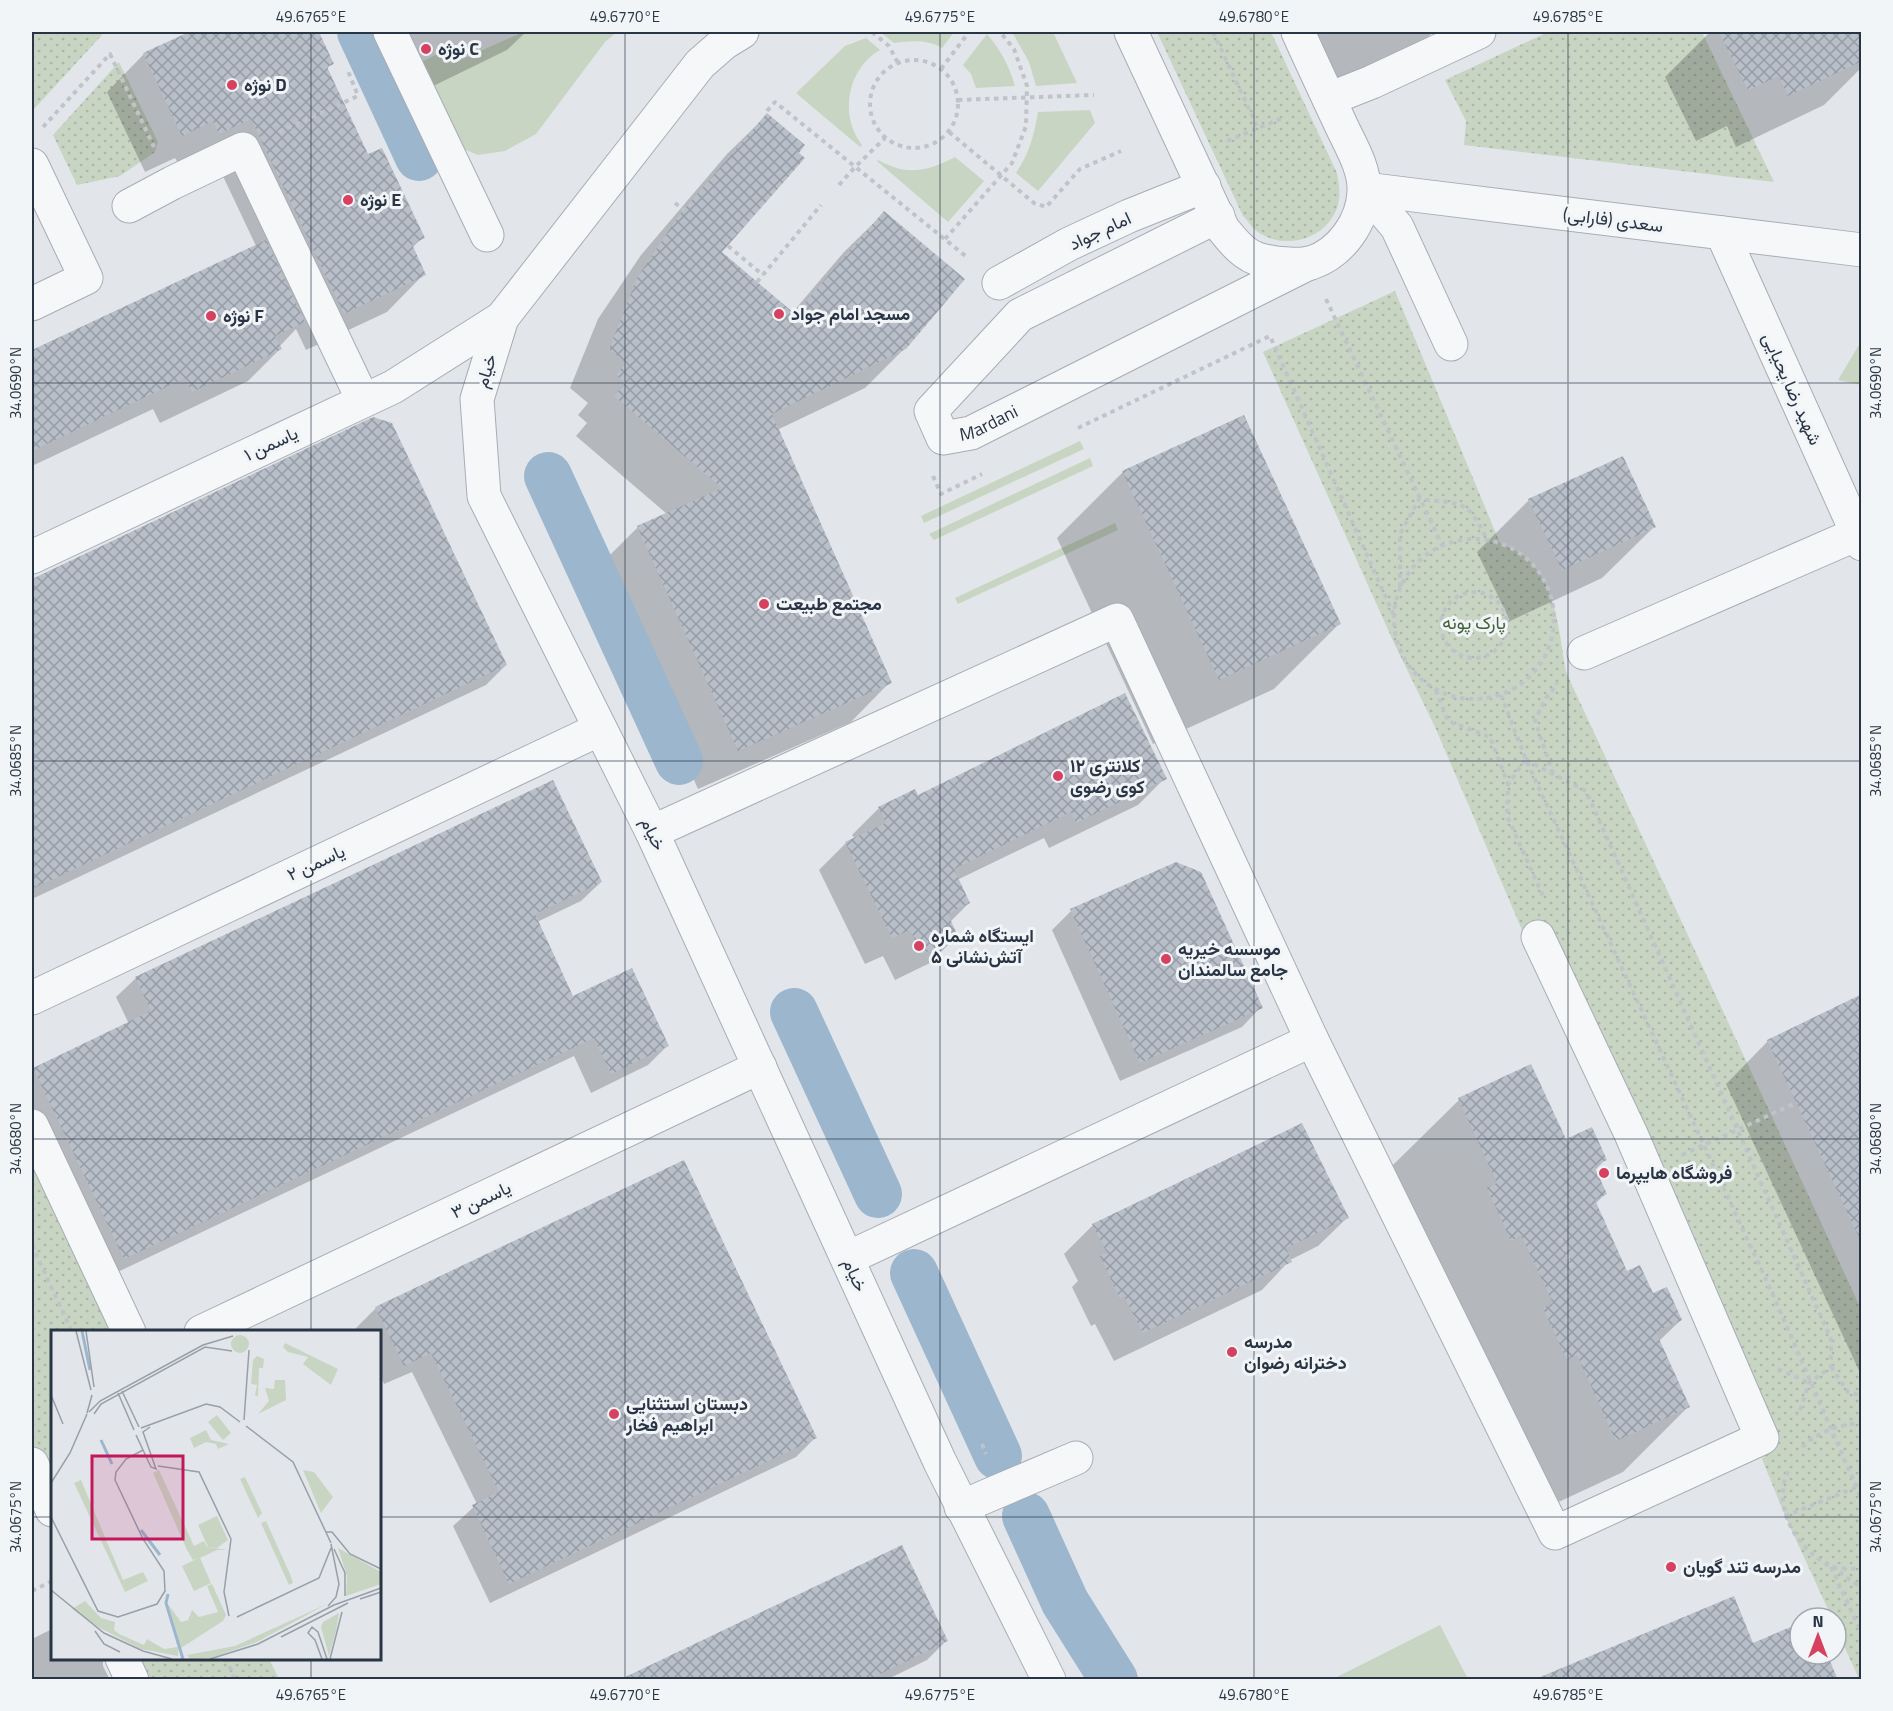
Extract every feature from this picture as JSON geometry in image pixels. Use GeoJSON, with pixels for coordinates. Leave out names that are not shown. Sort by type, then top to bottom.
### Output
{"type":"FeatureCollection","features":[{"type":"Feature","properties":{"kind":"street"},"geometry":{"type":"LineString","coordinates":[[390,32],[487,235]]}},
{"type":"Feature","properties":{"kind":"street","name":"خیام"},"geometry":{"type":"LineString","coordinates":[[742,32],[724,43],[700,64],[502,318],[477,399],[484,496],[652,832],[961,1507],[1049,1680]]}},
{"type":"Feature","properties":{"kind":"street"},"geometry":{"type":"LineString","coordinates":[[1131,32],[1223,229],[1238,248],[1260,260],[1309,263],[1331,253],[1349,235],[1361,213],[1365,189],[1360,165],[1298,32]]}},
{"type":"Feature","properties":{"kind":"street"},"geometry":{"type":"LineString","coordinates":[[1329,99],[1372,82],[1479,32]]}},
{"type":"Feature","properties":{"kind":"street"},"geometry":{"type":"LineString","coordinates":[[129,206],[243,149],[363,400]]}},
{"type":"Feature","properties":{"kind":"street"},"geometry":{"type":"LineString","coordinates":[[32,165],[86,278],[32,304]]}},
{"type":"Feature","properties":{"kind":"street","name":"امام جواد"},"geometry":{"type":"LineString","coordinates":[[999,283],[1079,240],[1130,216],[1204,186]]}},
{"type":"Feature","properties":{"kind":"street"},"geometry":{"type":"LineString","coordinates":[[1365,189],[1397,227],[1452,344]]}},
{"type":"Feature","properties":{"kind":"street","name":"سعدی (فارابی)"},"geometry":{"type":"LineString","coordinates":[[1365,189],[1862,250]]}},
{"type":"Feature","properties":{"kind":"street","name":"Mardani"},"geometry":{"type":"LineString","coordinates":[[1218,216],[1020,315],[931,411],[943,438],[971,433],[1309,263]]}},
{"type":"Feature","properties":{"kind":"street","name":"شهید رضا یحیایی"},"geometry":{"type":"LineString","coordinates":[[1722,233],[1859,539]]}},
{"type":"Feature","properties":{"kind":"street","name":"یاسمن ۱"},"geometry":{"type":"LineString","coordinates":[[32,557],[393,387],[502,318]]}},
{"type":"Feature","properties":{"kind":"street"},"geometry":{"type":"LineString","coordinates":[[1584,652],[1859,539]]}},
{"type":"Feature","properties":{"kind":"street"},"geometry":{"type":"LineString","coordinates":[[652,832],[1118,620],[1312,1040],[1555,1533],[1762,1438],[1646,1170],[1538,937]]}},
{"type":"Feature","properties":{"kind":"street","name":"یاسمن ۲"},"geometry":{"type":"LineString","coordinates":[[32,998],[600,729]]}},
{"type":"Feature","properties":{"kind":"street"},"geometry":{"type":"LineString","coordinates":[[848,1258],[1312,1040]]}},
{"type":"Feature","properties":{"kind":"street","name":"یاسمن ۳"},"geometry":{"type":"LineString","coordinates":[[205,1330],[760,1067]]}},
{"type":"Feature","properties":{"kind":"street"},"geometry":{"type":"LineString","coordinates":[[32,1126],[128,1330]]}},
{"type":"Feature","properties":{"kind":"street"},"geometry":{"type":"LineString","coordinates":[[961,1507],[1076,1458]]}},
{"type":"Feature","properties":{"kind":"street"},"geometry":{"type":"LineString","coordinates":[[32,1464],[51,1508]]}},
{"type":"Feature","properties":{"kind":"street"},"geometry":{"type":"LineString","coordinates":[[122,1660],[132,1680]]}},
{"type":"Feature","properties":{"kind":"path"},"geometry":{"type":"LineString","coordinates":[[872,32],[889,46],[898,63]]}},
{"type":"Feature","properties":{"kind":"path"},"geometry":{"type":"LineString","coordinates":[[941,69],[969,32]]}},
{"type":"Feature","properties":{"kind":"path"},"geometry":{"type":"LineString","coordinates":[[945,239],[1012,163],[1026,126],[1027,86],[1014,49],[1000,32]]}},
{"type":"Feature","properties":{"kind":"path"},"geometry":{"type":"LineString","coordinates":[[1214,32],[1258,128]]}},
{"type":"Feature","properties":{"kind":"path"},"geometry":{"type":"LineString","coordinates":[[39,132],[110,54],[172,183]]}},
{"type":"Feature","properties":{"kind":"path"},"geometry":{"type":"LineString","coordinates":[[915,59],[931,62],[941,69],[953,83],[958,100],[958,113],[949,132],[943,139],[929,146],[914,148],[898,145],[885,138],[875,126],[870,111],[870,96],[876,81],[886,69],[915,59]]}},
{"type":"Feature","properties":{"kind":"path"},"geometry":{"type":"LineString","coordinates":[[243,149],[358,96],[348,70]]}},
{"type":"Feature","properties":{"kind":"path"},"geometry":{"type":"LineString","coordinates":[[958,100],[1094,95]]}},
{"type":"Feature","properties":{"kind":"path"},"geometry":{"type":"LineString","coordinates":[[767,111],[775,102],[999,283]]}},
{"type":"Feature","properties":{"kind":"path"},"geometry":{"type":"LineString","coordinates":[[1222,143],[1286,117]]}},
{"type":"Feature","properties":{"kind":"path"},"geometry":{"type":"LineString","coordinates":[[949,132],[1000,176],[1035,203],[1046,207],[1080,169],[1121,151]]}},
{"type":"Feature","properties":{"kind":"path"},"geometry":{"type":"LineString","coordinates":[[839,185],[855,166],[885,138]]}},
{"type":"Feature","properties":{"kind":"path"},"geometry":{"type":"LineString","coordinates":[[675,203],[684,210]]}},
{"type":"Feature","properties":{"kind":"path"},"geometry":{"type":"LineString","coordinates":[[757,282],[821,205]]}},
{"type":"Feature","properties":{"kind":"path"},"geometry":{"type":"LineString","coordinates":[[728,246],[763,275]]}},
{"type":"Feature","properties":{"kind":"path"},"geometry":{"type":"LineString","coordinates":[[1309,263],[1442,545]]}},
{"type":"Feature","properties":{"kind":"path"},"geometry":{"type":"LineString","coordinates":[[1068,433],[1270,336],[1394,616]]}},
{"type":"Feature","properties":{"kind":"path"},"geometry":{"type":"LineString","coordinates":[[929,467],[941,494],[984,473]]}},
{"type":"Feature","properties":{"kind":"path"},"geometry":{"type":"LineString","coordinates":[[1419,499],[1460,504],[1475,515],[1487,540]]}},
{"type":"Feature","properties":{"kind":"path"},"geometry":{"type":"LineString","coordinates":[[1400,588],[1411,570],[1424,556],[1442,545],[1464,539],[1500,543],[1524,556],[1542,576],[1553,601],[1555,620],[1552,640],[1545,657],[1533,673],[1519,686],[1501,695],[1479,699],[1456,697],[1436,690],[1417,675],[1402,656],[1395,634],[1394,616],[1400,588],[1400,534],[1419,499]]}},
{"type":"Feature","properties":{"kind":"path"},"geometry":{"type":"LineString","coordinates":[[1474,591],[1495,599],[1507,618],[1507,630],[1496,650],[1486,656],[1476,658],[1465,657],[1448,646],[1443,637],[1441,615],[1446,606],[1453,598],[1474,591]]}},
{"type":"Feature","properties":{"kind":"path"},"geometry":{"type":"LineString","coordinates":[[1545,657],[1549,666]]}},
{"type":"Feature","properties":{"kind":"path"},"geometry":{"type":"LineString","coordinates":[[1553,676],[1557,685],[1546,698],[1534,720],[1553,774]]}},
{"type":"Feature","properties":{"kind":"path"},"geometry":{"type":"LineString","coordinates":[[1436,690],[1448,721],[1491,737],[1508,785]]}},
{"type":"Feature","properties":{"kind":"path"},"geometry":{"type":"LineString","coordinates":[[1501,695],[1526,760],[1773,1297],[1862,1500]]}},
{"type":"Feature","properties":{"kind":"path"},"geometry":{"type":"LineString","coordinates":[[1526,760],[1586,791],[1831,1339],[1831,1367],[1848,1392],[1862,1396]]}},
{"type":"Feature","properties":{"kind":"path"},"geometry":{"type":"LineString","coordinates":[[1646,1170],[1796,1103]]}},
{"type":"Feature","properties":{"kind":"path"},"geometry":{"type":"LineString","coordinates":[[1560,1238],[1572,1266]]}},
{"type":"Feature","properties":{"kind":"path"},"geometry":{"type":"LineString","coordinates":[[32,1245],[71,1330]]}},
{"type":"Feature","properties":{"kind":"path"},"geometry":{"type":"LineString","coordinates":[[1809,1383],[1831,1367]]}},
{"type":"Feature","properties":{"kind":"path"},"geometry":{"type":"LineString","coordinates":[[1797,1454],[1815,1436],[1830,1428],[1845,1424],[1862,1424]]}},
{"type":"Feature","properties":{"kind":"path"},"geometry":{"type":"LineString","coordinates":[[1789,1468],[1785,1476],[1783,1496],[1785,1516],[1797,1539],[1815,1556],[1862,1588]]}},
{"type":"Feature","properties":{"kind":"path"},"geometry":{"type":"LineString","coordinates":[[1785,1516],[1862,1485]]}},
{"type":"Feature","properties":{"kind":"path"},"geometry":{"type":"LineString","coordinates":[[1831,1567],[1862,1568]]}},
{"type":"Feature","properties":{"kind":"path"},"geometry":{"type":"LineString","coordinates":[[1831,1567],[1862,1634]]}},
{"type":"Feature","properties":{"kind":"path"},"geometry":{"type":"LineString","coordinates":[[32,1591],[51,1582]]}},
{"type":"Feature","properties":{"kind":"path"},"geometry":{"type":"LineString","coordinates":[[226,1660],[235,1680]]}},
{"type":"Feature","properties":{"kind":"green space"},"geometry":{"type":"Polygon","coordinates":[[[32,32],[100,32],[102,35],[32,109],[32,32]]]}},
{"type":"Feature","properties":{"kind":"green space"},"geometry":{"type":"Polygon","coordinates":[[[523,32],[617,32],[605,42],[536,134],[505,151],[478,155],[461,148],[421,62],[446,50],[454,63],[523,32]]]}},
{"type":"Feature","properties":{"kind":"green space"},"geometry":{"type":"Polygon","coordinates":[[[880,32],[954,32],[942,48],[924,42],[894,43],[880,32]]]}},
{"type":"Feature","properties":{"kind":"green space"},"geometry":{"type":"Polygon","coordinates":[[[1012,32],[1053,32],[1077,83],[1036,86],[1029,62],[1012,32]]]}},
{"type":"Feature","properties":{"kind":"green space"},"geometry":{"type":"Polygon","coordinates":[[[1157,32],[1271,32],[1337,173],[1340,193],[1338,205],[1333,217],[1325,227],[1303,239],[1291,241],[1266,237],[1252,227],[1243,216],[1157,32]]]}},
{"type":"Feature","properties":{"kind":"green space"},"geometry":{"type":"Polygon","coordinates":[[[1548,32],[1702,32],[1774,182],[1464,145],[1466,121],[1445,80],[1548,32]]]}},
{"type":"Feature","properties":{"kind":"green space"},"geometry":{"type":"Polygon","coordinates":[[[987,34],[1004,58],[1015,86],[976,88],[971,74],[963,65],[987,34]]]}},
{"type":"Feature","properties":{"kind":"green space"},"geometry":{"type":"Polygon","coordinates":[[[866,38],[880,50],[860,69],[850,93],[850,120],[862,145],[860,147],[796,93],[845,46],[866,38]]]}},
{"type":"Feature","properties":{"kind":"green space"},"geometry":{"type":"Polygon","coordinates":[[[119,62],[158,142],[155,152],[120,176],[77,185],[53,135],[119,62]]]}},
{"type":"Feature","properties":{"kind":"green space"},"geometry":{"type":"Polygon","coordinates":[[[1090,110],[1095,123],[1038,191],[1016,173],[1030,144],[1038,112],[1090,110]]]}},
{"type":"Feature","properties":{"kind":"green space"},"geometry":{"type":"Polygon","coordinates":[[[955,157],[984,181],[948,222],[877,161],[898,168],[917,170],[935,166],[955,157]]]}},
{"type":"Feature","properties":{"kind":"green space","name":"پارک پونه"},"geometry":{"type":"Polygon","coordinates":[[[1395,291],[1500,543],[1524,556],[1544,580],[1555,610],[1566,672],[1861,1309],[1861,1679],[1848,1655],[1848,1606],[1826,1606],[1785,1516],[1762,1459],[1779,1440],[1549,952],[1534,958],[1435,727],[1394,643],[1263,352],[1395,291]]]}},
{"type":"Feature","properties":{"kind":"green space"},"geometry":{"type":"Polygon","coordinates":[[[1860,343],[1861,385],[1838,380],[1860,343]]]}},
{"type":"Feature","properties":{"kind":"green space"},"geometry":{"type":"Polygon","coordinates":[[[1080,441],[1084,449],[924,523],[921,516],[1080,441]]]}},
{"type":"Feature","properties":{"kind":"green space"},"geometry":{"type":"Polygon","coordinates":[[[1090,458],[1093,466],[934,540],[929,534],[1090,458]]]}},
{"type":"Feature","properties":{"kind":"green space"},"geometry":{"type":"Polygon","coordinates":[[[1115,523],[1118,530],[958,604],[955,598],[1115,523]]]}},
{"type":"Feature","properties":{"kind":"green space"},"geometry":{"type":"Polygon","coordinates":[[[32,1159],[113,1330],[51,1330],[51,1485],[32,1443],[32,1159]]]}},
{"type":"Feature","properties":{"kind":"green space"},"geometry":{"type":"Polygon","coordinates":[[[1440,1625],[1468,1679],[1333,1679],[1440,1625]]]}},
{"type":"Feature","properties":{"kind":"green space"},"geometry":{"type":"Polygon","coordinates":[[[134,1660],[270,1660],[279,1679],[144,1679],[134,1660]]]}},
{"type":"Feature","properties":{"kind":"building"},"geometry":{"type":"Polygon","coordinates":[[[189,32],[319,32],[334,64],[327,67],[368,154],[382,148],[425,238],[412,244],[426,275],[344,314],[251,119],[219,134],[213,121],[182,136],[143,53],[189,32]]]}},
{"type":"Feature","properties":{"kind":"building"},"geometry":{"type":"Polygon","coordinates":[[[1719,32],[1862,32],[1862,61],[1788,96],[1779,76],[1748,90],[1719,32]]]}},
{"type":"Feature","properties":{"kind":"building"},"geometry":{"type":"Polygon","coordinates":[[[767,113],[805,145],[799,153],[805,158],[722,252],[795,314],[884,211],[965,279],[906,349],[772,414],[892,683],[738,751],[637,526],[722,488],[614,396],[625,383],[616,375],[626,363],[609,349],[637,278],[680,214],[767,113]]]}},
{"type":"Feature","properties":{"kind":"building","name":"نوژه F"},"geometry":{"type":"Polygon","coordinates":[[[266,240],[305,322],[275,336],[282,349],[192,392],[185,378],[32,451],[32,350],[266,240]]]}},
{"type":"Feature","properties":{"kind":"building"},"geometry":{"type":"Polygon","coordinates":[[[1244,415],[1341,624],[1219,680],[1122,471],[1244,415]]]}},
{"type":"Feature","properties":{"kind":"building"},"geometry":{"type":"Polygon","coordinates":[[[373,417],[392,423],[507,665],[32,889],[32,579],[373,417]]]}},
{"type":"Feature","properties":{"kind":"building"},"geometry":{"type":"Polygon","coordinates":[[[1623,456],[1656,527],[1562,570],[1528,499],[1623,456]]]}},
{"type":"Feature","properties":{"kind":"building"},"geometry":{"type":"Polygon","coordinates":[[[1125,693],[1167,779],[1076,823],[1071,812],[954,869],[970,903],[948,914],[958,937],[922,954],[910,930],[892,938],[845,842],[886,823],[878,807],[915,789],[918,795],[1125,693]]]}},
{"type":"Feature","properties":{"kind":"building"},"geometry":{"type":"Polygon","coordinates":[[[553,780],[602,882],[535,914],[573,996],[632,968],[669,1046],[611,1074],[594,1038],[124,1259],[33,1068],[151,1011],[135,977],[553,780]]]}},
{"type":"Feature","properties":{"kind":"building","name":"موسسه خیریه جامع سالمندان"},"geometry":{"type":"Polygon","coordinates":[[[1176,862],[1201,872],[1263,1008],[1140,1063],[1070,909],[1176,862]]]}},
{"type":"Feature","properties":{"kind":"building"},"geometry":{"type":"Polygon","coordinates":[[[1862,994],[1862,1244],[1767,1040],[1862,994]]]}},
{"type":"Feature","properties":{"kind":"building"},"geometry":{"type":"Polygon","coordinates":[[[1531,1064],[1566,1139],[1592,1127],[1607,1160],[1594,1166],[1607,1194],[1595,1200],[1627,1271],[1640,1265],[1653,1293],[1667,1287],[1682,1320],[1656,1332],[1690,1407],[1616,1441],[1577,1355],[1567,1360],[1543,1308],[1553,1303],[1521,1235],[1511,1241],[1487,1188],[1497,1183],[1458,1098],[1531,1064]]]}},
{"type":"Feature","properties":{"kind":"building"},"geometry":{"type":"Polygon","coordinates":[[[1302,1123],[1349,1218],[1286,1248],[1292,1262],[1143,1333],[1124,1296],[1120,1299],[1100,1256],[1107,1253],[1092,1224],[1302,1123]]]}},
{"type":"Feature","properties":{"kind":"building"},"geometry":{"type":"Polygon","coordinates":[[[684,1160],[817,1438],[509,1584],[472,1505],[499,1492],[431,1353],[404,1366],[375,1307],[684,1160]]]}},
{"type":"Feature","properties":{"kind":"building"},"geometry":{"type":"Polygon","coordinates":[[[902,1545],[948,1641],[868,1680],[619,1680],[902,1545]]]}},
{"type":"Feature","properties":{"kind":"building"},"geometry":{"type":"Polygon","coordinates":[[[1734,1596],[1753,1643],[1788,1628],[1788,1666],[1832,1666],[1838,1680],[1533,1680],[1734,1596]]]}},
{"type":"Feature","properties":{"kind":"waterway"},"geometry":{"type":"LineString","coordinates":[[361,32],[419,157]]}},
{"type":"Feature","properties":{"kind":"waterway"},"geometry":{"type":"LineString","coordinates":[[548,476],[679,761]]}},
{"type":"Feature","properties":{"kind":"waterway"},"geometry":{"type":"LineString","coordinates":[[794,1012],[878,1194]]}},
{"type":"Feature","properties":{"kind":"waterway"},"geometry":{"type":"LineString","coordinates":[[914,1273],[998,1456]]}},
{"type":"Feature","properties":{"kind":"waterway"},"geometry":{"type":"LineString","coordinates":[[1026,1516],[1065,1602],[1114,1680]]}},
{"type":"Feature","properties":{"kind":"place","name":"نوژه C"},"geometry":{"type":"Point","coordinates":[426,49]}},
{"type":"Feature","properties":{"kind":"place","name":"نوژه D"},"geometry":{"type":"Point","coordinates":[232,85]}},
{"type":"Feature","properties":{"kind":"place","name":"نوژه E"},"geometry":{"type":"Point","coordinates":[348,200]}},
{"type":"Feature","properties":{"kind":"place","name":"مسجد امام جواد"},"geometry":{"type":"Point","coordinates":[779,314]}},
{"type":"Feature","properties":{"kind":"place","name":"نوژه F"},"geometry":{"type":"Point","coordinates":[211,316]}},
{"type":"Feature","properties":{"kind":"place","name":"مجتمع طبیعت"},"geometry":{"type":"Point","coordinates":[764,604]}},
{"type":"Feature","properties":{"kind":"place","name":"کلانتری ۱۲ کوی رضوی"},"geometry":{"type":"Point","coordinates":[1058,776]}},
{"type":"Feature","properties":{"kind":"place","name":"ایستگاه شماره ۵ آتش‌نشانی"},"geometry":{"type":"Point","coordinates":[919,946]}},
{"type":"Feature","properties":{"kind":"place","name":"موسسه خیریه جامع سالمندان"},"geometry":{"type":"Point","coordinates":[1166,959]}},
{"type":"Feature","properties":{"kind":"place","name":"فروشگاه هایپرما"},"geometry":{"type":"Point","coordinates":[1604,1173]}},
{"type":"Feature","properties":{"kind":"place","name":"مدرسه دخترانه رضوان"},"geometry":{"type":"Point","coordinates":[1232,1352]}},
{"type":"Feature","properties":{"kind":"place","name":"دبستان استثنایی ابراهیم فخار"},"geometry":{"type":"Point","coordinates":[614,1414]}},
{"type":"Feature","properties":{"kind":"place","name":"مدرسه تند گویان"},"geometry":{"type":"Point","coordinates":[1671,1567]}}]}
